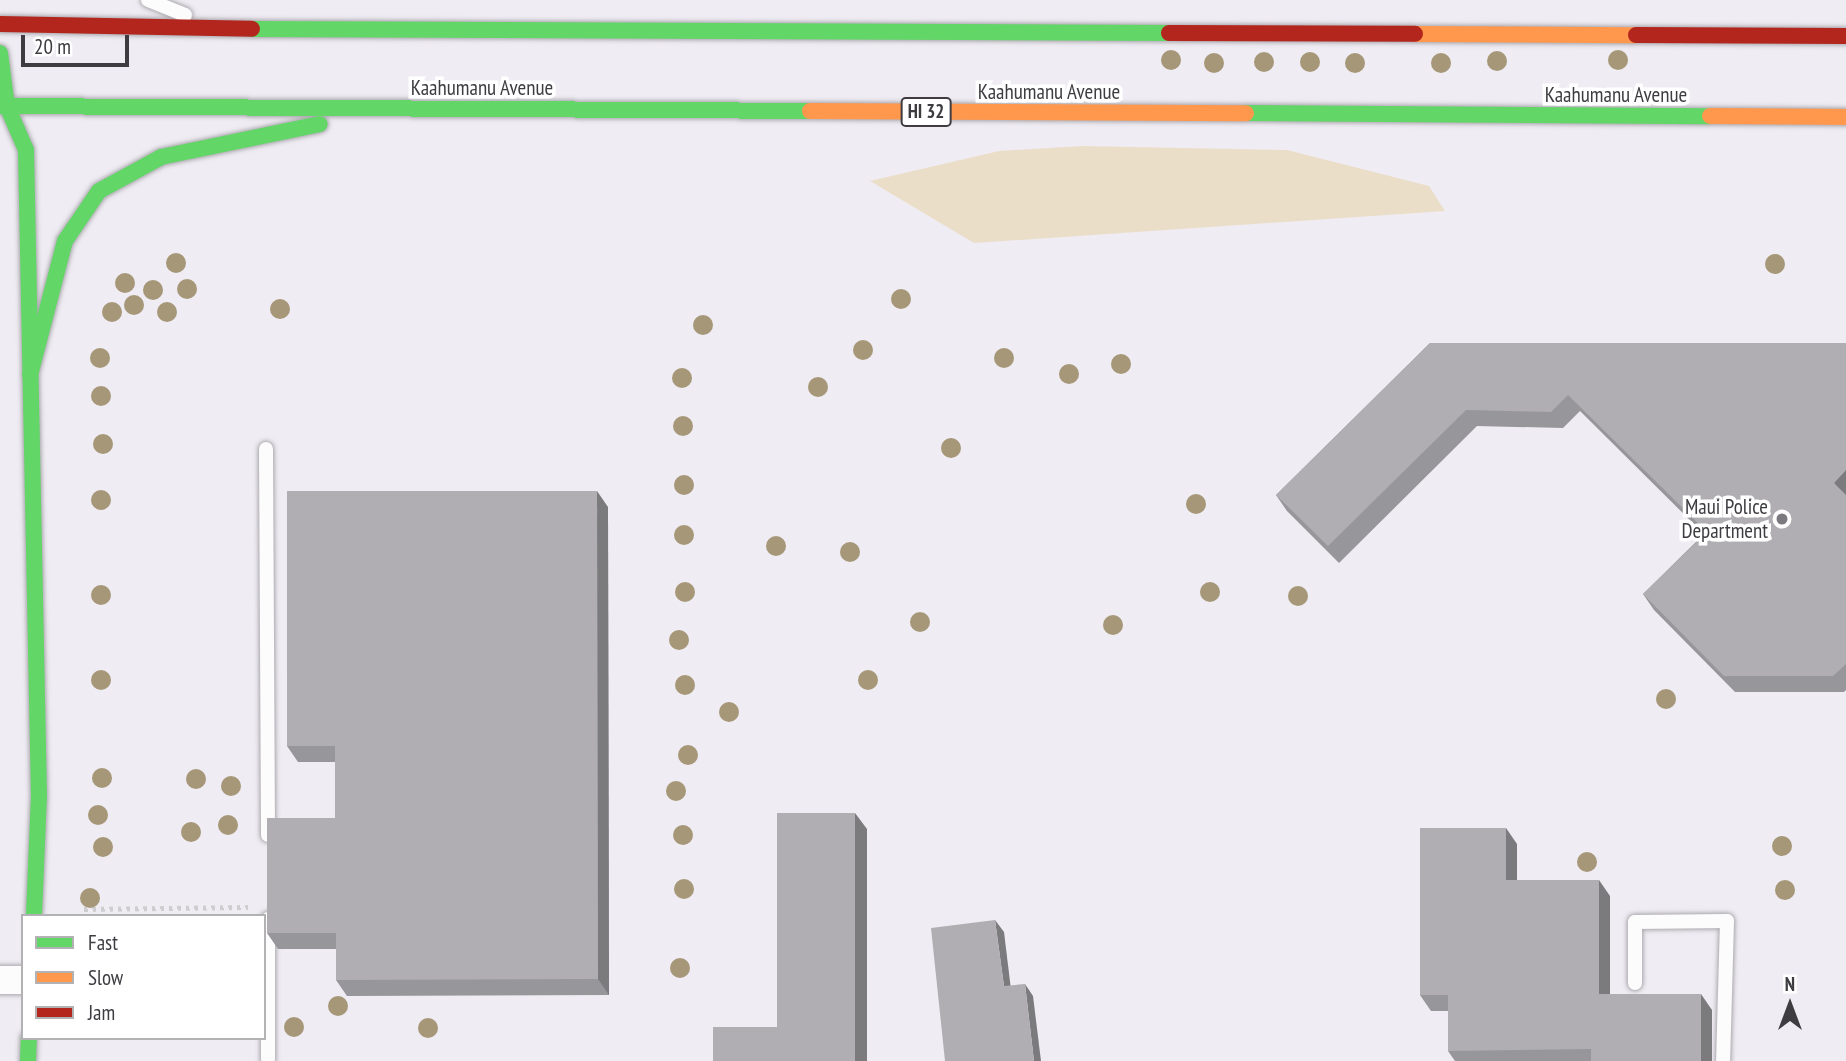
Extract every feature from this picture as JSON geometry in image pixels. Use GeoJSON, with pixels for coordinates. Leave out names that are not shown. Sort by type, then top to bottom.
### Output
{"type":"FeatureCollection","features":[{"type":"Feature","properties":{"kind":"main road"},"geometry":{"type":"LineString","coordinates":[[0,24],[219,29],[1846,36]]}},
{"type":"Feature","properties":{"kind":"main road"},"geometry":{"type":"LineString","coordinates":[[0,53],[2,110],[26,150],[39,795],[34,914]]}},
{"type":"Feature","properties":{"kind":"main road"},"geometry":{"type":"LineString","coordinates":[[30,375],[65,242],[99,191],[160,158],[393,108]]}},
{"type":"Feature","properties":{"kind":"main road","name":"Kaahumanu Avenue"},"geometry":{"type":"LineString","coordinates":[[2,110],[393,108],[1846,117]]}},
{"type":"Feature","properties":{"kind":"main road"},"geometry":{"type":"LineString","coordinates":[[28,1061],[29,1040]]}},
{"type":"Feature","properties":{"kind":"street"},"geometry":{"type":"LineString","coordinates":[[0,980],[21,980]]}},
{"type":"Feature","properties":{"kind":"lane"},"geometry":{"type":"LineString","coordinates":[[148,0],[219,29]]}},
{"type":"Feature","properties":{"kind":"lane"},"geometry":{"type":"LineString","coordinates":[[266,449],[268,857]]}},
{"type":"Feature","properties":{"kind":"lane"},"geometry":{"type":"LineString","coordinates":[[268,907],[268,1059]]}},
{"type":"Feature","properties":{"kind":"lane"},"geometry":{"type":"LineString","coordinates":[[1635,983],[1635,922],[1727,921],[1723,1061]]}},
{"type":"Feature","properties":{"kind":"path"},"geometry":{"type":"LineString","coordinates":[[84,909],[268,907]]}},
{"type":"Feature","properties":{"kind":"shaded area"},"geometry":{"type":"Polygon","coordinates":[[[1082,146],[1287,150],[1429,186],[1445,211],[974,243],[870,181],[999,151],[1082,146]]]}},
{"type":"Feature","properties":{"kind":"building","name":"Maui Police Department"},"geometry":{"type":"Polygon","coordinates":[[[1430,343],[1846,343],[1846,470],[1834,483],[1846,495],[1846,664],[1833,676],[1724,676],[1643,594],[1707,532],[1568,395],[1551,412],[1466,410],[1328,546],[1276,495],[1430,343]]]}},
{"type":"Feature","properties":{"kind":"building"},"geometry":{"type":"Polygon","coordinates":[[[287,491],[597,491],[598,979],[336,980],[336,933],[267,933],[267,818],[335,818],[335,746],[287,746],[287,491]]]}},
{"type":"Feature","properties":{"kind":"building"},"geometry":{"type":"Polygon","coordinates":[[[777,813],[855,813],[855,1061],[713,1061],[713,1027],[777,1027],[777,813]]]}},
{"type":"Feature","properties":{"kind":"building"},"geometry":{"type":"Polygon","coordinates":[[[1420,828],[1506,828],[1506,880],[1599,880],[1599,994],[1701,994],[1701,1061],[1591,1061],[1591,1049],[1448,1051],[1448,995],[1420,995],[1420,828]]]}},
{"type":"Feature","properties":{"kind":"building"},"geometry":{"type":"Polygon","coordinates":[[[995,920],[1004,986],[1025,984],[1034,1061],[945,1061],[931,928],[995,920]]]}},
{"type":"Feature","properties":{"kind":"traffic: fast"},"geometry":{"type":"LineString","coordinates":[[252,29],[1169,33]]}},
{"type":"Feature","properties":{"kind":"traffic: fast"},"geometry":{"type":"LineString","coordinates":[[0,53],[7,106],[26,150],[39,795],[34,914]]}},
{"type":"Feature","properties":{"kind":"traffic: fast"},"geometry":{"type":"LineString","coordinates":[[0,106],[810,111]]}},
{"type":"Feature","properties":{"kind":"traffic: fast"},"geometry":{"type":"LineString","coordinates":[[1246,113],[1710,116]]}},
{"type":"Feature","properties":{"kind":"traffic: fast"},"geometry":{"type":"LineString","coordinates":[[30,375],[65,241],[99,191],[161,157],[320,124]]}},
{"type":"Feature","properties":{"kind":"traffic: fast"},"geometry":{"type":"LineString","coordinates":[[28,1061],[29,1040]]}},
{"type":"Feature","properties":{"kind":"traffic: slow"},"geometry":{"type":"LineString","coordinates":[[1415,34],[1636,35]]}},
{"type":"Feature","properties":{"kind":"traffic: slow"},"geometry":{"type":"LineString","coordinates":[[810,111],[1246,113]]}},
{"type":"Feature","properties":{"kind":"traffic: slow"},"geometry":{"type":"LineString","coordinates":[[1710,116],[1846,117]]}},
{"type":"Feature","properties":{"kind":"traffic: jam"},"geometry":{"type":"LineString","coordinates":[[0,24],[252,29]]}},
{"type":"Feature","properties":{"kind":"traffic: jam"},"geometry":{"type":"LineString","coordinates":[[1169,33],[1415,34]]}},
{"type":"Feature","properties":{"kind":"traffic: jam"},"geometry":{"type":"LineString","coordinates":[[1636,35],[1846,36]]}},
{"type":"Feature","properties":{"kind":"place","name":"Maui Police Department"},"geometry":{"type":"Point","coordinates":[1782,519]}}]}
